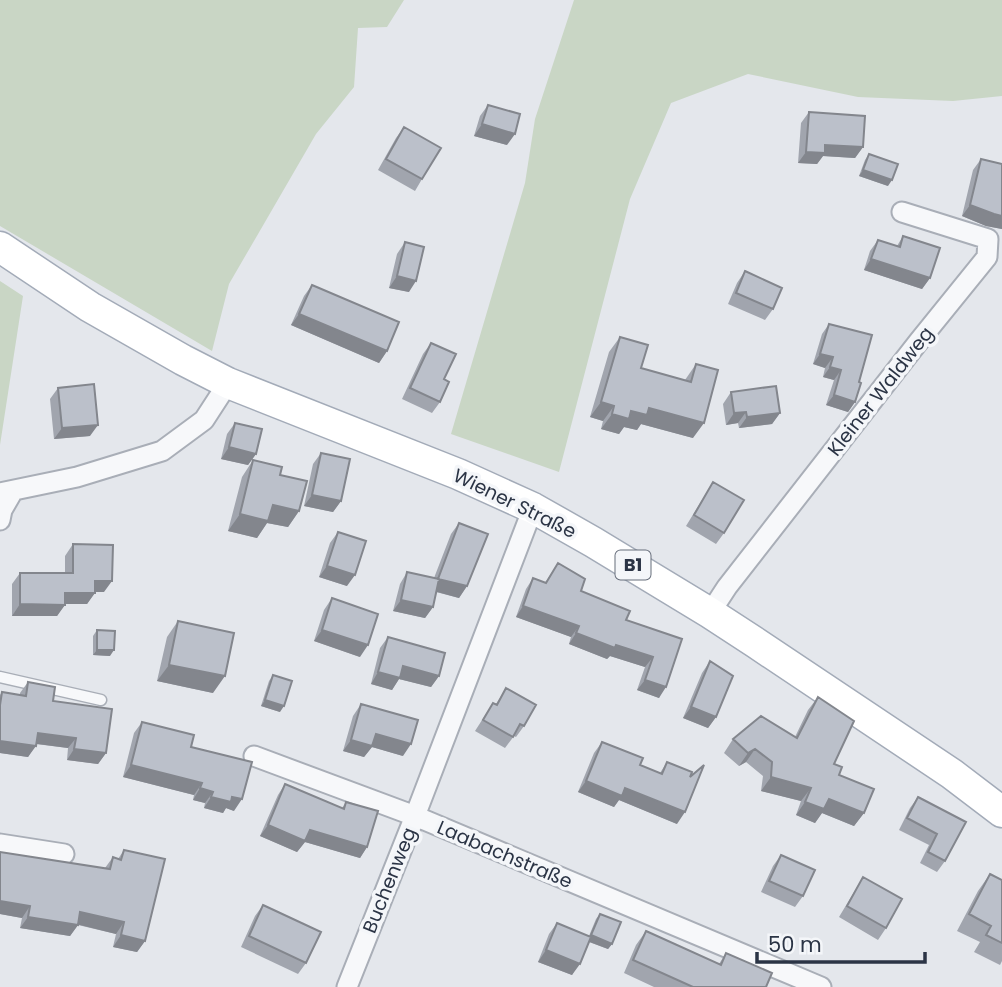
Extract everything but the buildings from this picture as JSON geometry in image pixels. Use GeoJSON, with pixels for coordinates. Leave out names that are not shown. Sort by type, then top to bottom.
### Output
{"type":"FeatureCollection","features":[{"type":"Feature","properties":{"kind":"main road","name":"Wiener Straße"},"geometry":{"type":"LineString","coordinates":[[0,247],[90,307],[228,383],[458,474],[533,508],[710,613],[941,767],[1002,812]]}},
{"type":"Feature","properties":{"kind":"street","name":"Kleiner Waldweg"},"geometry":{"type":"LineString","coordinates":[[710,613],[727,587],[902,362],[987,257],[988,239],[902,212]]}},
{"type":"Feature","properties":{"kind":"street"},"geometry":{"type":"LineString","coordinates":[[0,520],[7,492],[77,477],[162,451],[204,420],[228,383]]}},
{"type":"Feature","properties":{"kind":"street","name":"Laabachstraße"},"geometry":{"type":"LineString","coordinates":[[533,508],[415,816],[821,987]]}},
{"type":"Feature","properties":{"kind":"street","name":"Buchenweg"},"geometry":{"type":"LineString","coordinates":[[254,755],[415,816],[347,987]]}},
{"type":"Feature","properties":{"kind":"street"},"geometry":{"type":"LineString","coordinates":[[0,845],[64,854]]}},
{"type":"Feature","properties":{"kind":"lane"},"geometry":{"type":"LineString","coordinates":[[0,677],[101,701]]}},
{"type":"Feature","properties":{"kind":"green space"},"geometry":{"type":"Polygon","coordinates":[[[0,0],[404,0],[387,27],[358,28],[354,87],[316,134],[229,284],[212,351],[0,226],[0,0]]]}},
{"type":"Feature","properties":{"kind":"green space"},"geometry":{"type":"Polygon","coordinates":[[[574,0],[1002,0],[1002,96],[953,101],[858,97],[748,74],[671,103],[630,199],[559,472],[451,434],[525,183],[535,119],[574,0]]]}},
{"type":"Feature","properties":{"kind":"green space"},"geometry":{"type":"Polygon","coordinates":[[[0,281],[23,296],[0,445],[0,281]]]}}]}
